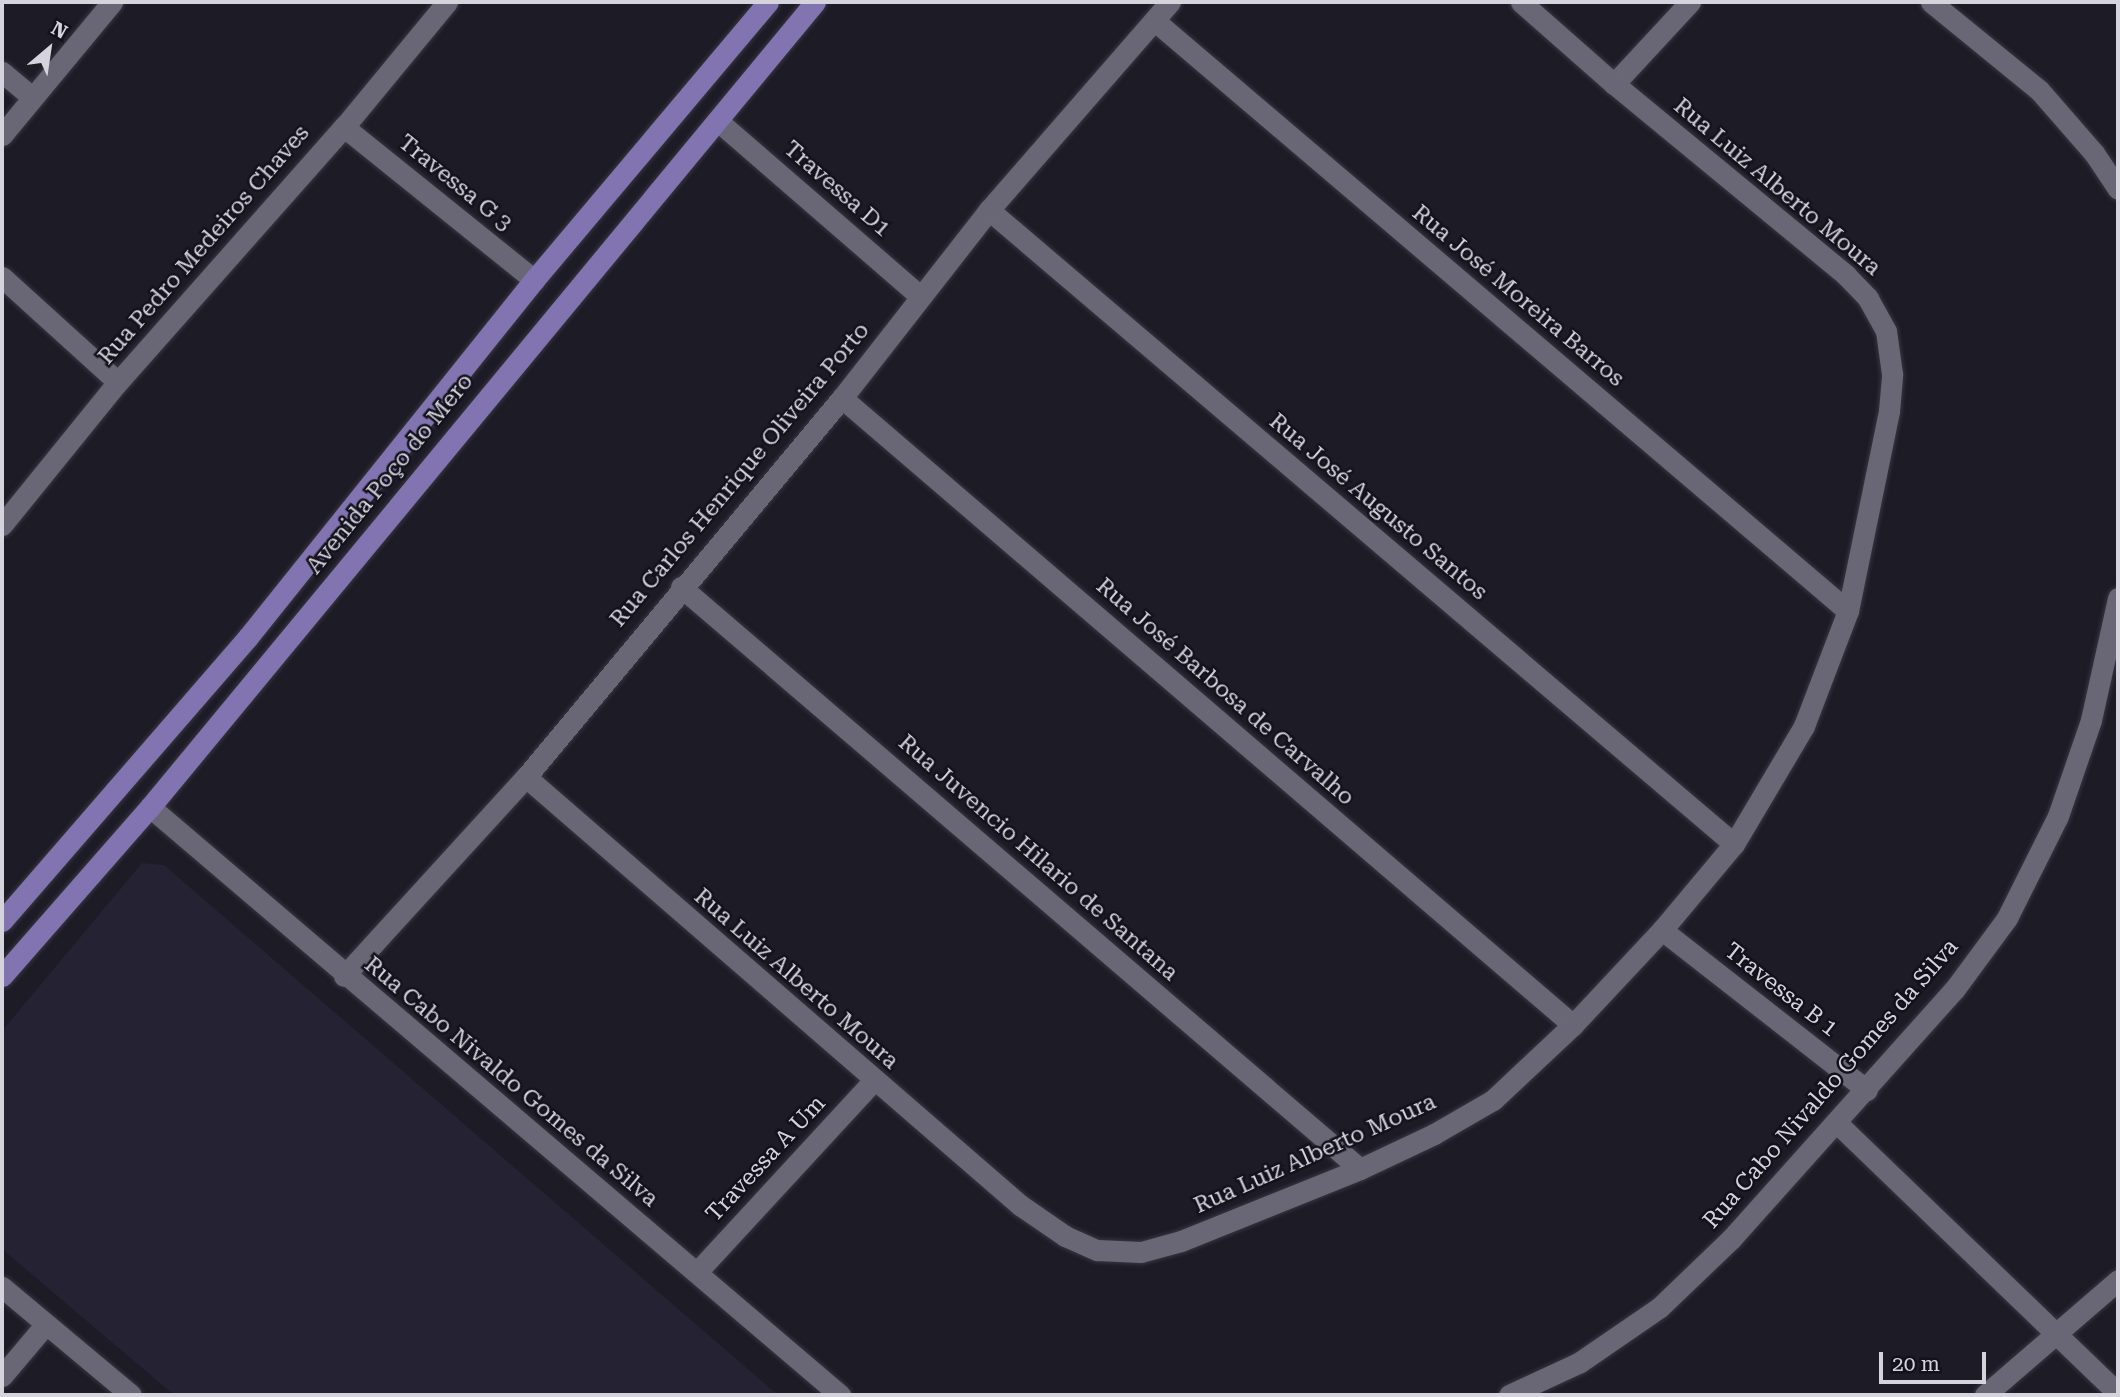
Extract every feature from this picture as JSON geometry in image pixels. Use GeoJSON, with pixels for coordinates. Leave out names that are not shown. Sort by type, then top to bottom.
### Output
{"type":"FeatureCollection","features":[{"type":"Feature","properties":{"kind":"main road","name":"Avenida Poço do Mero"},"geometry":{"type":"LineString","coordinates":[[2,921],[248,637],[534,280],[768,2]]}},
{"type":"Feature","properties":{"kind":"main road","name":"Avenida Poço do Mero"},"geometry":{"type":"LineString","coordinates":[[2,976],[150,807],[622,232],[719,122],[815,2]]}},
{"type":"Feature","properties":{"kind":"street"},"geometry":{"type":"LineString","coordinates":[[2,135],[112,2]]}},
{"type":"Feature","properties":{"kind":"street","name":"Rua Pedro Medeiros Chaves"},"geometry":{"type":"LineString","coordinates":[[2,525],[118,382],[344,127],[447,2]]}},
{"type":"Feature","properties":{"kind":"street","name":"Rua Carlos Henrique Oliveira Porto"},"geometry":{"type":"LineString","coordinates":[[344,976],[526,777],[681,587],[842,398],[989,210],[1170,2]]}},
{"type":"Feature","properties":{"kind":"street","name":"Rua Luiz Alberto Moura"},"geometry":{"type":"LineString","coordinates":[[526,777],[873,1082],[1020,1205],[1065,1236],[1097,1250],[1141,1252],[1181,1241],[1360,1169],[1434,1134],[1493,1100],[1573,1025],[1662,930],[1734,844],[1804,726],[1848,611],[1889,411],[1892,374],[1886,331],[1868,298],[1846,275],[1614,85],[1521,2]]}},
{"type":"Feature","properties":{"kind":"street"},"geometry":{"type":"LineString","coordinates":[[1614,85],[1690,2]]}},
{"type":"Feature","properties":{"kind":"street"},"geometry":{"type":"LineString","coordinates":[[1931,2],[2039,90],[2094,153],[2118,189]]}},
{"type":"Feature","properties":{"kind":"street","name":"Rua José Moreira Barros"},"geometry":{"type":"LineString","coordinates":[[1155,20],[1848,611]]}},
{"type":"Feature","properties":{"kind":"street"},"geometry":{"type":"LineString","coordinates":[[2,72],[32,97]]}},
{"type":"Feature","properties":{"kind":"street","name":"Travessa D1"},"geometry":{"type":"LineString","coordinates":[[719,122],[920,296]]}},
{"type":"Feature","properties":{"kind":"street","name":"Travessa G 3"},"geometry":{"type":"LineString","coordinates":[[344,127],[534,280]]}},
{"type":"Feature","properties":{"kind":"street","name":"Rua José Augusto Santos"},"geometry":{"type":"LineString","coordinates":[[989,210],[1734,844]]}},
{"type":"Feature","properties":{"kind":"street"},"geometry":{"type":"LineString","coordinates":[[2,277],[118,382]]}},
{"type":"Feature","properties":{"kind":"street","name":"Rua José Barbosa de Carvalho"},"geometry":{"type":"LineString","coordinates":[[842,398],[1573,1025]]}},
{"type":"Feature","properties":{"kind":"street","name":"Rua Juvencio Hilario de Santana"},"geometry":{"type":"LineString","coordinates":[[681,587],[1360,1169]]}},
{"type":"Feature","properties":{"kind":"street","name":"Rua Cabo Nivaldo Gomes da Silva"},"geometry":{"type":"LineString","coordinates":[[1509,1395],[1580,1362],[1660,1307],[1731,1239],[1954,990],[2007,918],[2058,816],[2091,720],[2118,598]]}},
{"type":"Feature","properties":{"kind":"street","name":"Rua Cabo Nivaldo Gomes da Silva"},"geometry":{"type":"LineString","coordinates":[[150,807],[344,976],[840,1395]]}},
{"type":"Feature","properties":{"kind":"street","name":"Travessa B 1"},"geometry":{"type":"LineString","coordinates":[[1662,930],[1867,1090]]}},
{"type":"Feature","properties":{"kind":"street","name":"Travessa A Um"},"geometry":{"type":"LineString","coordinates":[[697,1272],[873,1082]]}},
{"type":"Feature","properties":{"kind":"street"},"geometry":{"type":"LineString","coordinates":[[1837,1123],[2118,1393]]}},
{"type":"Feature","properties":{"kind":"street"},"geometry":{"type":"LineString","coordinates":[[1985,1395],[2118,1280]]}},
{"type":"Feature","properties":{"kind":"street"},"geometry":{"type":"LineString","coordinates":[[2,1287],[131,1395]]}},
{"type":"Feature","properties":{"kind":"street"},"geometry":{"type":"LineString","coordinates":[[2,1376],[46,1324]]}},
{"type":"Feature","properties":{"kind":"shaded area"},"geometry":{"type":"Polygon","coordinates":[[[142,863],[164,865],[778,1395],[174,1395],[2,1249],[2,1031],[142,863]]]}}]}
